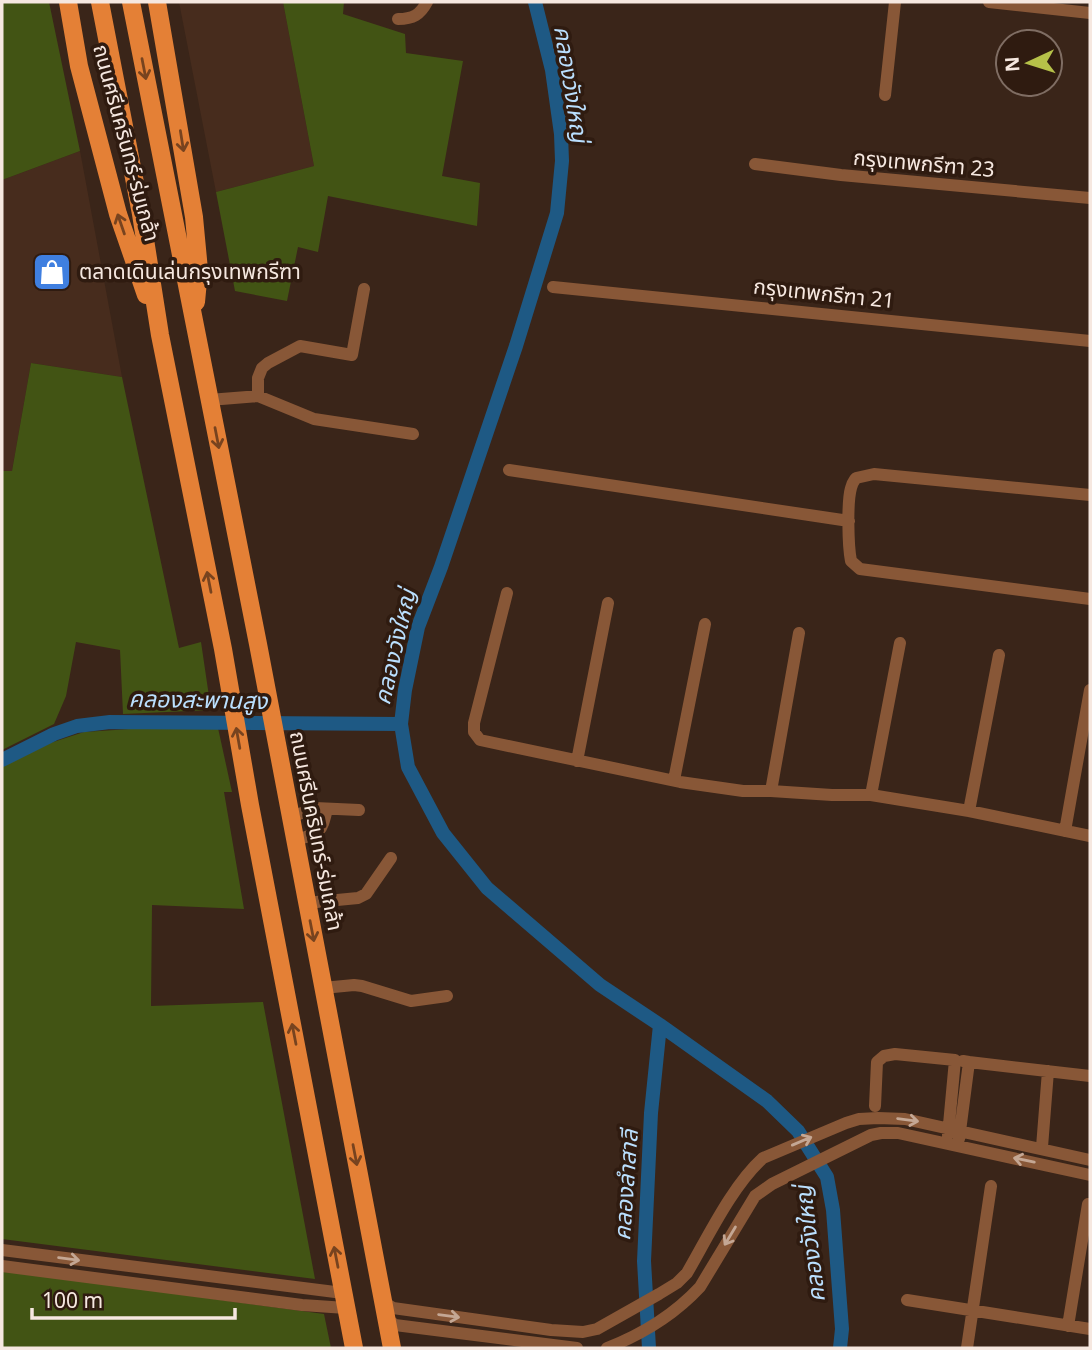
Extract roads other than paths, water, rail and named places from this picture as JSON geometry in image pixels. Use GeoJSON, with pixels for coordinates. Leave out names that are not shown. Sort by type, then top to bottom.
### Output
{"type":"FeatureCollection","features":[{"type":"Feature","properties":{"kind":"main road","name":"ถนนศรีนครินทร์-ร่มเกล้า"},"geometry":{"type":"LineString","coordinates":[[68,2],[79,66],[118,214],[160,335]]}},
{"type":"Feature","properties":{"kind":"main road","name":"ถนนศรีนครินทร์-ร่มเกล้า"},"geometry":{"type":"LineString","coordinates":[[100,2],[141,214],[160,335],[223,649],[250,805],[354,1348]]}},
{"type":"Feature","properties":{"kind":"main road","name":"ถนนศรีนครินทร์-ร่มเกล้า"},"geometry":{"type":"LineString","coordinates":[[131,2],[392,1348]]}},
{"type":"Feature","properties":{"kind":"main road","name":"ถนนศรีนครินทร์-ร่มเกล้า"},"geometry":{"type":"LineString","coordinates":[[157,2],[194,217],[199,270],[194,323]]}},
{"type":"Feature","properties":{"kind":"street"},"geometry":{"type":"LineString","coordinates":[[398,19],[410,19],[422,12],[427,2]]}},
{"type":"Feature","properties":{"kind":"street"},"geometry":{"type":"LineString","coordinates":[[885,95],[895,2]]}},
{"type":"Feature","properties":{"kind":"street"},"geometry":{"type":"LineString","coordinates":[[989,2],[1090,13]]}},
{"type":"Feature","properties":{"kind":"street","name":"กรุงเทพกรีฑา 23"},"geometry":{"type":"LineString","coordinates":[[755,164],[841,175],[1090,198]]}},
{"type":"Feature","properties":{"kind":"street","name":"กรุงเทพกรีฑา 21"},"geometry":{"type":"LineString","coordinates":[[553,287],[1090,341]]}},
{"type":"Feature","properties":{"kind":"street"},"geometry":{"type":"LineString","coordinates":[[258,396],[258,378],[262,368],[300,346],[352,355],[364,289]]}},
{"type":"Feature","properties":{"kind":"street"},"geometry":{"type":"LineString","coordinates":[[209,400],[258,396],[314,419],[413,433]]}},
{"type":"Feature","properties":{"kind":"street"},"geometry":{"type":"LineString","coordinates":[[509,471],[849,521]]}},
{"type":"Feature","properties":{"kind":"street"},"geometry":{"type":"LineString","coordinates":[[1090,495],[874,474],[856,478],[853,482],[849,521],[851,561],[860,569],[1090,598]]}},
{"type":"Feature","properties":{"kind":"street"},"geometry":{"type":"LineString","coordinates":[[507,593],[474,723],[477,738],[485,742],[743,791],[871,795],[969,811],[1090,836]]}},
{"type":"Feature","properties":{"kind":"street"},"geometry":{"type":"LineString","coordinates":[[577,761],[608,603]]}},
{"type":"Feature","properties":{"kind":"street"},"geometry":{"type":"LineString","coordinates":[[674,780],[705,624]]}},
{"type":"Feature","properties":{"kind":"street"},"geometry":{"type":"LineString","coordinates":[[771,791],[799,633]]}},
{"type":"Feature","properties":{"kind":"street"},"geometry":{"type":"LineString","coordinates":[[871,795],[900,643]]}},
{"type":"Feature","properties":{"kind":"street"},"geometry":{"type":"LineString","coordinates":[[969,811],[999,655]]}},
{"type":"Feature","properties":{"kind":"street"},"geometry":{"type":"LineString","coordinates":[[1065,831],[1090,690]]}},
{"type":"Feature","properties":{"kind":"street"},"geometry":{"type":"LineString","coordinates":[[290,816],[315,808],[359,810]]}},
{"type":"Feature","properties":{"kind":"street"},"geometry":{"type":"LineString","coordinates":[[294,840],[319,832],[327,810]]}},
{"type":"Feature","properties":{"kind":"street"},"geometry":{"type":"LineString","coordinates":[[306,903],[358,898],[366,894],[391,858]]}},
{"type":"Feature","properties":{"kind":"street"},"geometry":{"type":"LineString","coordinates":[[323,988],[362,986],[411,1001],[447,996]]}},
{"type":"Feature","properties":{"kind":"street"},"geometry":{"type":"LineString","coordinates":[[875,1106],[877,1062],[884,1056],[895,1054],[1090,1076]]}},
{"type":"Feature","properties":{"kind":"street"},"geometry":{"type":"LineString","coordinates":[[954,1060],[955,1129]]}},
{"type":"Feature","properties":{"kind":"street"},"geometry":{"type":"LineString","coordinates":[[953,1145],[969,1062]]}},
{"type":"Feature","properties":{"kind":"street"},"geometry":{"type":"LineString","coordinates":[[1042,1147],[1048,1071]]}},
{"type":"Feature","properties":{"kind":"street"},"geometry":{"type":"LineString","coordinates":[[577,1348],[395,1325],[384,1310],[393,1308],[551,1330],[583,1332],[597,1329],[677,1283],[687,1273],[737,1188],[764,1158],[859,1119],[905,1119],[1090,1160]]}},
{"type":"Feature","properties":{"kind":"street"},"geometry":{"type":"LineString","coordinates":[[609,1348],[662,1321],[700,1287],[755,1196],[772,1184],[871,1135],[898,1133],[1090,1175]]}},
{"type":"Feature","properties":{"kind":"street"},"geometry":{"type":"LineString","coordinates":[[967,1348],[991,1186]]}},
{"type":"Feature","properties":{"kind":"street"},"geometry":{"type":"LineString","coordinates":[[1068,1326],[1088,1205]]}},
{"type":"Feature","properties":{"kind":"street"},"geometry":{"type":"LineString","coordinates":[[2,1250],[345,1301]]}},
{"type":"Feature","properties":{"kind":"street"},"geometry":{"type":"LineString","coordinates":[[2,1266],[302,1305],[345,1301]]}},
{"type":"Feature","properties":{"kind":"street"},"geometry":{"type":"LineString","coordinates":[[907,1300],[1090,1329]]}},
{"type":"Feature","properties":{"kind":"waterway","name":"คลองวังใหญ่"},"geometry":{"type":"LineString","coordinates":[[535,2],[552,70],[561,134],[562,161],[557,213],[516,346],[418,627],[401,724],[408,767],[443,833],[487,888],[600,985],[767,1101],[798,1131],[827,1177],[833,1210],[842,1329],[840,1348]]}},
{"type":"Feature","properties":{"kind":"waterway","name":"คลองสะพานสูง"},"geometry":{"type":"LineString","coordinates":[[2,760],[54,734],[77,726],[110,722],[401,724]]}},
{"type":"Feature","properties":{"kind":"waterway","name":"คลองลำสาลี"},"geometry":{"type":"LineString","coordinates":[[649,1348],[644,1261],[651,1113],[660,1025]]}},
{"type":"Feature","properties":{"kind":"place","name":"ตลาดเดินเล่นกรุงเทพกรีฑา"},"geometry":{"type":"Point","coordinates":[52,272]}}]}
